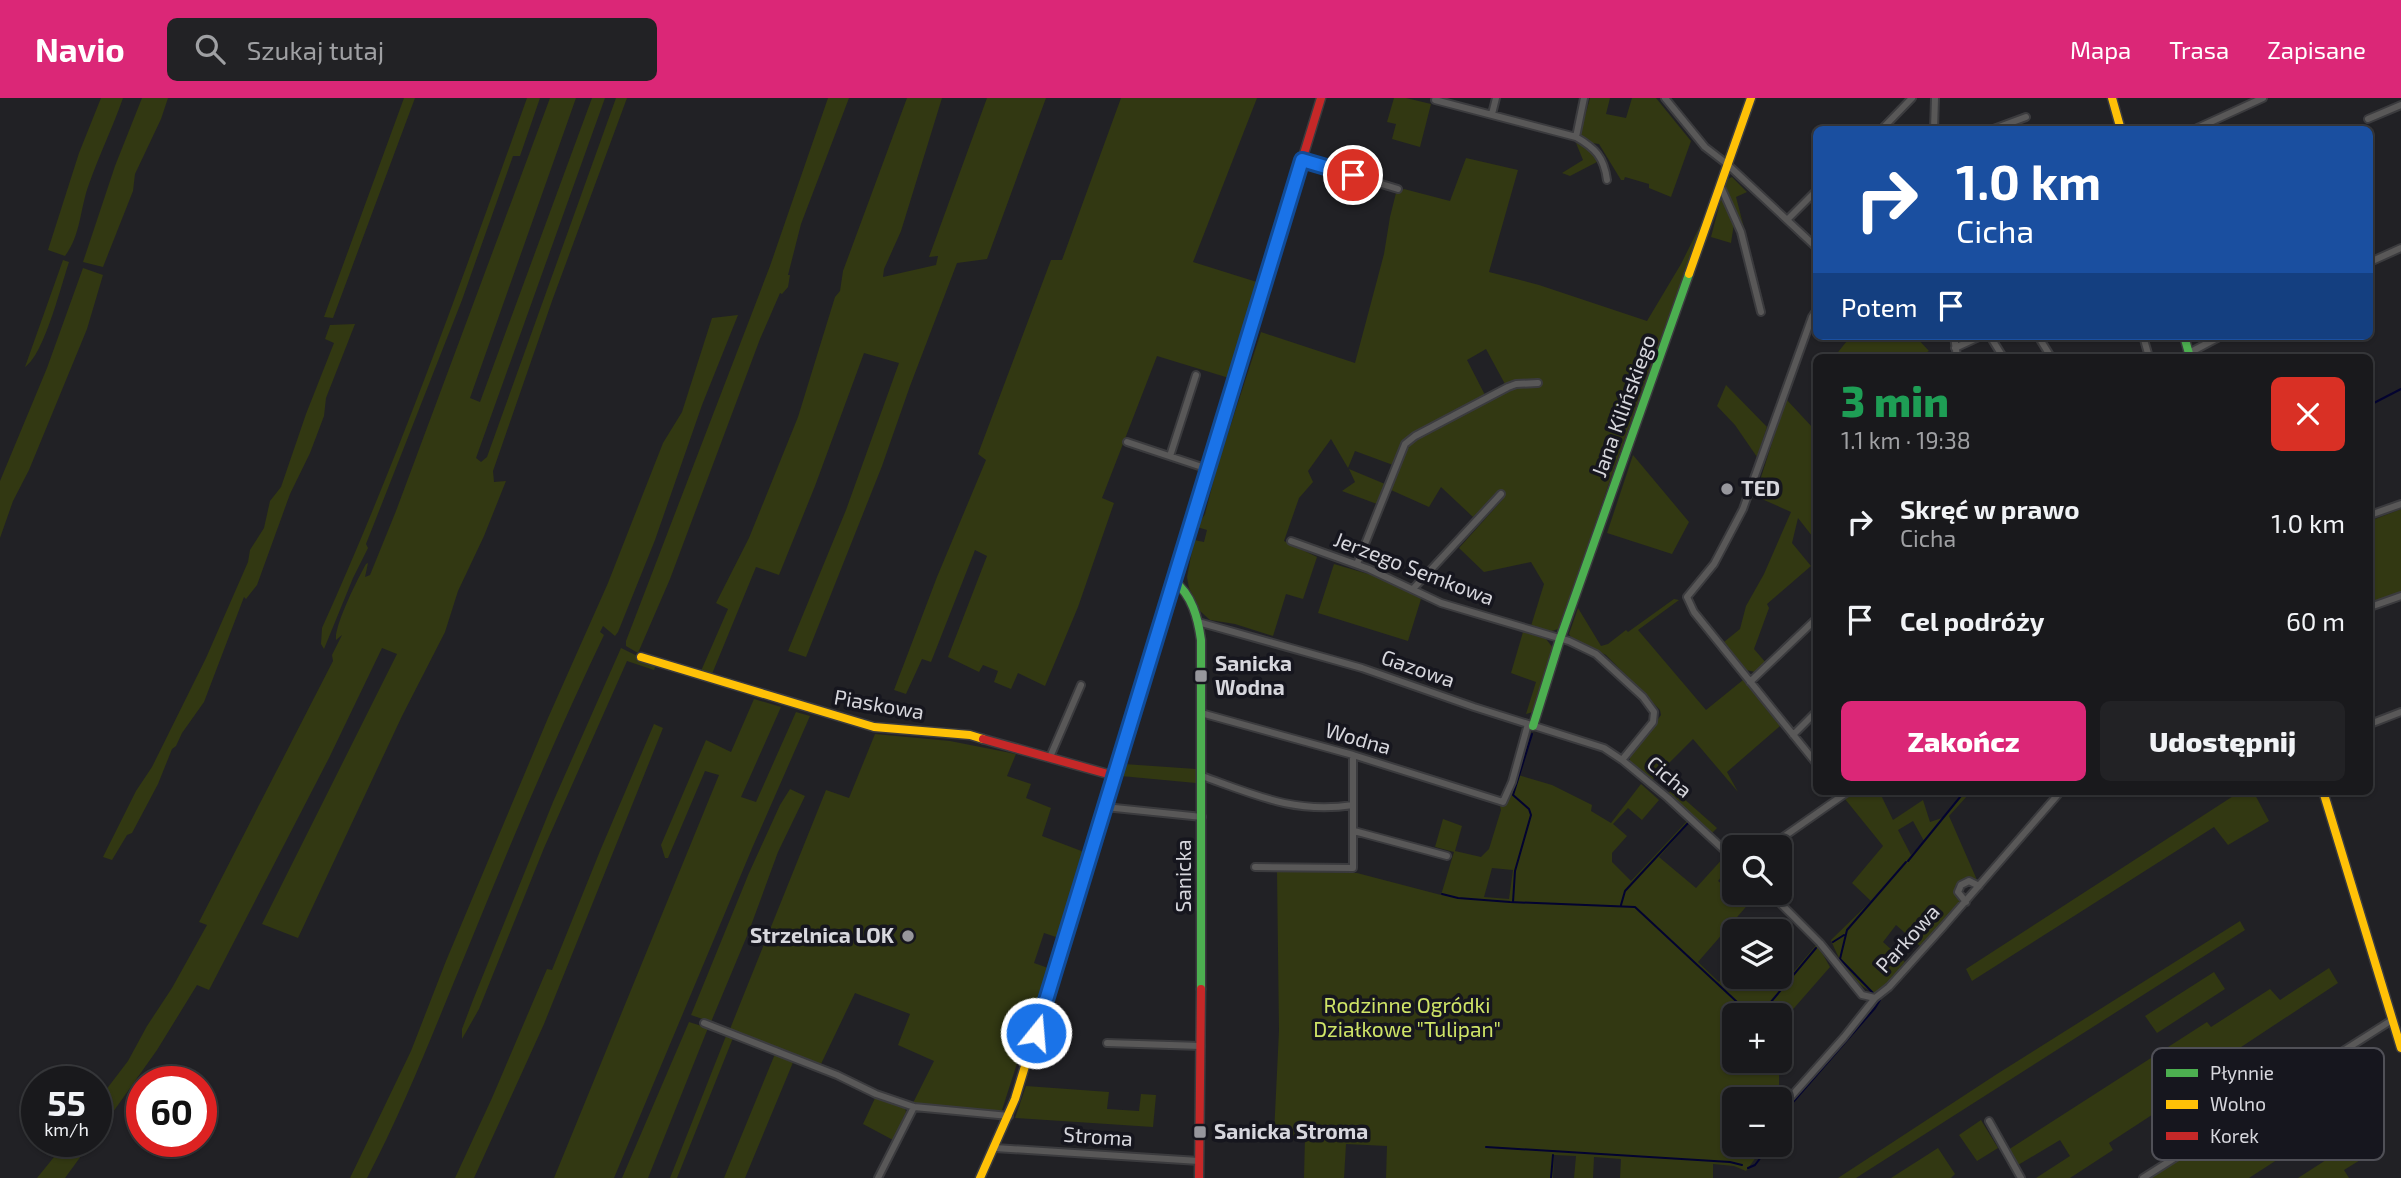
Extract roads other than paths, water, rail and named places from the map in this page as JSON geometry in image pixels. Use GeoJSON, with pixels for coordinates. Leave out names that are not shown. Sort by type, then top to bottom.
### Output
{"type":"FeatureCollection","features":[{"type":"Feature","properties":{"kind":"street"},"geometry":{"type":"LineString","coordinates":[[980,1178],[1009,1116],[1321,98]]}},
{"type":"Feature","properties":{"kind":"street"},"geometry":{"type":"LineString","coordinates":[[1492,114],[1496,98]]}},
{"type":"Feature","properties":{"kind":"street"},"geometry":{"type":"LineString","coordinates":[[1576,137],[1584,98]]}},
{"type":"Feature","properties":{"kind":"street"},"geometry":{"type":"LineString","coordinates":[[1665,98],[1705,147],[1813,244]]}},
{"type":"Feature","properties":{"kind":"street","name":"Jana Kilińskiego"},"geometry":{"type":"LineString","coordinates":[[1560,639],[1751,98]]}},
{"type":"Feature","properties":{"kind":"street"},"geometry":{"type":"LineString","coordinates":[[1885,126],[1912,98]]}},
{"type":"Feature","properties":{"kind":"street"},"geometry":{"type":"LineString","coordinates":[[1934,126],[1935,98]]}},
{"type":"Feature","properties":{"kind":"street"},"geometry":{"type":"LineString","coordinates":[[2112,98],[2120,126]]}},
{"type":"Feature","properties":{"kind":"street"},"geometry":{"type":"LineString","coordinates":[[2202,126],[2263,98]]}},
{"type":"Feature","properties":{"kind":"street"},"geometry":{"type":"LineString","coordinates":[[1435,100],[1576,137],[1595,148],[1601,156],[1606,180]]}},
{"type":"Feature","properties":{"kind":"street"},"geometry":{"type":"LineString","coordinates":[[2368,119],[2401,105]]}},
{"type":"Feature","properties":{"kind":"street"},"geometry":{"type":"LineString","coordinates":[[2002,126],[2026,117]]}},
{"type":"Feature","properties":{"kind":"street"},"geometry":{"type":"LineString","coordinates":[[1302,160],[1398,189]]}},
{"type":"Feature","properties":{"kind":"street"},"geometry":{"type":"LineString","coordinates":[[1720,185],[1741,232],[1761,312]]}},
{"type":"Feature","properties":{"kind":"street"},"geometry":{"type":"LineString","coordinates":[[1787,220],[1813,194]]}},
{"type":"Feature","properties":{"kind":"street"},"geometry":{"type":"LineString","coordinates":[[2373,261],[2401,248]]}},
{"type":"Feature","properties":{"kind":"street"},"geometry":{"type":"LineString","coordinates":[[1813,317],[1782,395],[1743,509],[1714,565],[1688,597],[1694,611],[1813,759]]}},
{"type":"Feature","properties":{"kind":"street"},"geometry":{"type":"LineString","coordinates":[[1954,340],[1956,354]]}},
{"type":"Feature","properties":{"kind":"street"},"geometry":{"type":"LineString","coordinates":[[1955,348],[1972,340]]}},
{"type":"Feature","properties":{"kind":"street"},"geometry":{"type":"LineString","coordinates":[[2192,354],[2214,340]]}},
{"type":"Feature","properties":{"kind":"street"},"geometry":{"type":"LineString","coordinates":[[1170,456],[1196,375]]}},
{"type":"Feature","properties":{"kind":"street"},"geometry":{"type":"LineString","coordinates":[[1357,564],[1405,444],[1415,436],[1508,387],[1538,383]]}},
{"type":"Feature","properties":{"kind":"street"},"geometry":{"type":"LineString","coordinates":[[1127,442],[1208,469]]}},
{"type":"Feature","properties":{"kind":"street"},"geometry":{"type":"LineString","coordinates":[[1413,589],[1501,494]]}},
{"type":"Feature","properties":{"kind":"street"},"geometry":{"type":"LineString","coordinates":[[2373,514],[2401,504]]}},
{"type":"Feature","properties":{"kind":"street","name":"Jerzego Semkowa"},"geometry":{"type":"LineString","coordinates":[[1291,541],[1357,564],[1441,603],[1560,639]]}},
{"type":"Feature","properties":{"kind":"street","name":"Sanicka"},"geometry":{"type":"LineString","coordinates":[[1174,581],[1181,587],[1198,622],[1201,649],[1199,1178]]}},
{"type":"Feature","properties":{"kind":"street"},"geometry":{"type":"LineString","coordinates":[[2373,606],[2401,596]]}},
{"type":"Feature","properties":{"kind":"street","name":"Gazowa"},"geometry":{"type":"LineString","coordinates":[[1198,622],[1362,668],[1604,748],[1622,760]]}},
{"type":"Feature","properties":{"kind":"street"},"geometry":{"type":"LineString","coordinates":[[1750,681],[1813,622]]}},
{"type":"Feature","properties":{"kind":"street"},"geometry":{"type":"LineString","coordinates":[[1530,725],[1560,639]]}},
{"type":"Feature","properties":{"kind":"street","name":"Cicha"},"geometry":{"type":"LineString","coordinates":[[1560,639],[1600,656],[1653,708],[1653,722],[1622,760],[1722,847]]}},
{"type":"Feature","properties":{"kind":"street","name":"Piaskowa"},"geometry":{"type":"LineString","coordinates":[[641,657],[838,718],[874,727],[970,735],[1115,776]]}},
{"type":"Feature","properties":{"kind":"street"},"geometry":{"type":"LineString","coordinates":[[1050,757],[1081,685]]}},
{"type":"Feature","properties":{"kind":"street"},"geometry":{"type":"LineString","coordinates":[[2373,722],[2401,712]]}},
{"type":"Feature","properties":{"kind":"street","name":"Wodna"},"geometry":{"type":"LineString","coordinates":[[1201,713],[1353,755],[1503,802],[1530,725]]}},
{"type":"Feature","properties":{"kind":"street"},"geometry":{"type":"LineString","coordinates":[[1793,735],[1813,715]]}},
{"type":"Feature","properties":{"kind":"street"},"geometry":{"type":"LineString","coordinates":[[1255,867],[1353,868],[1353,755]]}},
{"type":"Feature","properties":{"kind":"street"},"geometry":{"type":"LineString","coordinates":[[1202,776],[1297,807],[1330,808],[1353,805]]}},
{"type":"Feature","properties":{"kind":"street"},"geometry":{"type":"LineString","coordinates":[[1785,835],[1840,795]]}},
{"type":"Feature","properties":{"kind":"street","name":"Parkowa"},"geometry":{"type":"LineString","coordinates":[[1792,1096],[1860,1018],[1872,998],[1880,996],[1889,987],[2058,795]]}},
{"type":"Feature","properties":{"kind":"street"},"geometry":{"type":"LineString","coordinates":[[2324,795],[2401,1048]]}},
{"type":"Feature","properties":{"kind":"street"},"geometry":{"type":"LineString","coordinates":[[1105,807],[1202,817]]}},
{"type":"Feature","properties":{"kind":"street"},"geometry":{"type":"LineString","coordinates":[[1354,831],[1447,856]]}},
{"type":"Feature","properties":{"kind":"street","name":"Parkowa"},"geometry":{"type":"LineString","coordinates":[[1966,902],[1958,892],[1961,885],[1969,881],[1979,886]]}},
{"type":"Feature","properties":{"kind":"street"},"geometry":{"type":"LineString","coordinates":[[1782,905],[1820,943],[1862,995],[1872,998]]}},
{"type":"Feature","properties":{"kind":"street"},"geometry":{"type":"LineString","coordinates":[[2348,1048],[2392,1020]]}},
{"type":"Feature","properties":{"kind":"street"},"geometry":{"type":"LineString","coordinates":[[704,1023],[914,1107],[1009,1116]]}},
{"type":"Feature","properties":{"kind":"street"},"geometry":{"type":"LineString","coordinates":[[1107,1043],[1201,1046]]}},
{"type":"Feature","properties":{"kind":"street"},"geometry":{"type":"LineString","coordinates":[[878,1178],[914,1107]]}},
{"type":"Feature","properties":{"kind":"street"},"geometry":{"type":"LineString","coordinates":[[1989,1121],[2021,1178]]}},
{"type":"Feature","properties":{"kind":"street","name":"Stroma"},"geometry":{"type":"LineString","coordinates":[[995,1148],[1199,1161]]}},
{"type":"Feature","properties":{"kind":"street"},"geometry":{"type":"LineString","coordinates":[[2143,1178],[2171,1160]]}},
{"type":"Feature","properties":{"kind":"waterway"},"geometry":{"type":"LineString","coordinates":[[2373,403],[2401,389]]}},
{"type":"Feature","properties":{"kind":"waterway"},"geometry":{"type":"LineString","coordinates":[[1513,902],[1515,871],[1531,815],[1529,809],[1513,795],[1532,734]]}},
{"type":"Feature","properties":{"kind":"waterway"},"geometry":{"type":"LineString","coordinates":[[1908,861],[1962,795]]}},
{"type":"Feature","properties":{"kind":"waterway"},"geometry":{"type":"LineString","coordinates":[[1621,905],[1625,891],[1688,823]]}},
{"type":"Feature","properties":{"kind":"waterway"},"geometry":{"type":"LineString","coordinates":[[1874,994],[1840,959],[1847,930],[1906,862]]}},
{"type":"Feature","properties":{"kind":"waterway"},"geometry":{"type":"LineString","coordinates":[[1442,894],[1458,898],[1510,902],[1635,907],[1738,1003]]}},
{"type":"Feature","properties":{"kind":"waterway"},"geometry":{"type":"LineString","coordinates":[[1833,942],[1844,935]]}},
{"type":"Feature","properties":{"kind":"waterway"},"geometry":{"type":"LineString","coordinates":[[1770,1003],[1816,948]]}},
{"type":"Feature","properties":{"kind":"waterway"},"geometry":{"type":"LineString","coordinates":[[1792,1103],[1880,1000]]}},
{"type":"Feature","properties":{"kind":"waterway"},"geometry":{"type":"LineString","coordinates":[[1486,1147],[1730,1162],[1742,1165]]}},
{"type":"Feature","properties":{"kind":"waterway"},"geometry":{"type":"LineString","coordinates":[[1551,1178],[1553,1155]]}},
{"type":"Feature","properties":{"kind":"waterway"},"geometry":{"type":"LineString","coordinates":[[1748,1168],[1755,1165],[1761,1157]]}},
{"type":"Feature","properties":{"kind":"place","name":"TED"},"geometry":{"type":"Point","coordinates":[1727,489]}},
{"type":"Feature","properties":{"kind":"place","name":"Sanicka Wodna"},"geometry":{"type":"Point","coordinates":[1201,676]}},
{"type":"Feature","properties":{"kind":"place","name":"Strzelnica LOK"},"geometry":{"type":"Point","coordinates":[908,936]}},
{"type":"Feature","properties":{"kind":"place","name":"Sanicka Stroma"},"geometry":{"type":"Point","coordinates":[1200,1132]}},
{"type":"Feature","properties":{"kind":"park label","name":"Rodzinne Ogródki Działkowe \"Tulipan\""},"geometry":{"type":"Point","coordinates":[1407,1018]}}]}
